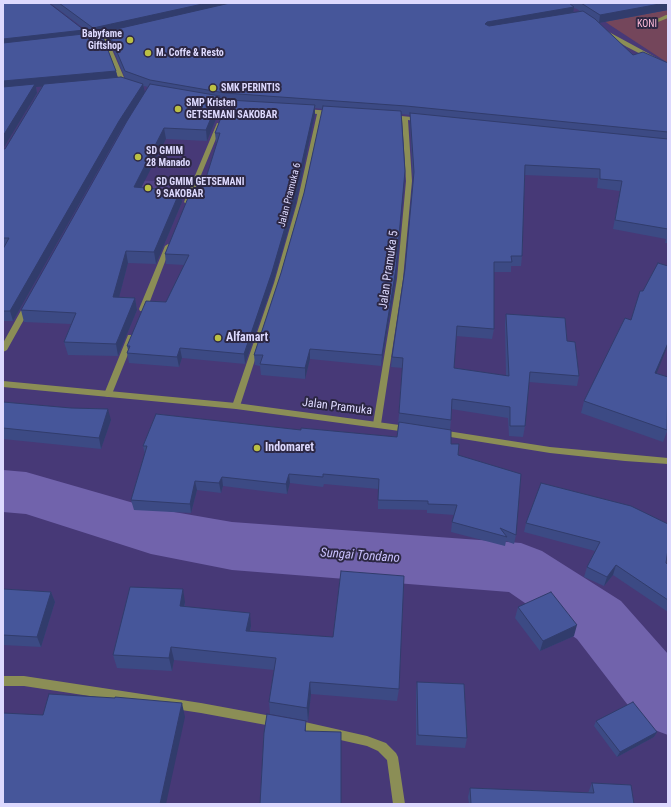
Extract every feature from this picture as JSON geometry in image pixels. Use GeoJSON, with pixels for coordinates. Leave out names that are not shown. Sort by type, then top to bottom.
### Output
{"type":"FeatureCollection","features":[{"type":"Feature","properties":{"kind":"street"},"geometry":{"type":"LineString","coordinates":[[646,25],[668,16]]}},
{"type":"Feature","properties":{"kind":"street"},"geometry":{"type":"LineString","coordinates":[[602,30],[668,66]]}},
{"type":"Feature","properties":{"kind":"street"},"geometry":{"type":"LineString","coordinates":[[86,38],[92,40],[127,32]]}},
{"type":"Feature","properties":{"kind":"street"},"geometry":{"type":"LineString","coordinates":[[104,38],[126,83],[116,82]]}},
{"type":"Feature","properties":{"kind":"street"},"geometry":{"type":"LineString","coordinates":[[204,100],[226,105],[242,106]]}},
{"type":"Feature","properties":{"kind":"street"},"geometry":{"type":"LineString","coordinates":[[224,112],[226,105]]}},
{"type":"Feature","properties":{"kind":"street"},"geometry":{"type":"LineString","coordinates":[[297,110],[336,113]]}},
{"type":"Feature","properties":{"kind":"street","name":"Jalan Pramuka 6"},"geometry":{"type":"LineString","coordinates":[[236,406],[277,283],[300,203],[320,112]]}},
{"type":"Feature","properties":{"kind":"street"},"geometry":{"type":"LineString","coordinates":[[382,117],[428,121]]}},
{"type":"Feature","properties":{"kind":"street","name":"Jalan Pramuka 5"},"geometry":{"type":"LineString","coordinates":[[377,424],[406,231],[409,181],[405,118]]}},
{"type":"Feature","properties":{"kind":"street"},"geometry":{"type":"LineString","coordinates":[[185,206],[220,119]]}},
{"type":"Feature","properties":{"kind":"street"},"geometry":{"type":"LineString","coordinates":[[140,314],[170,242]]}},
{"type":"Feature","properties":{"kind":"street"},"geometry":{"type":"LineString","coordinates":[[3,350],[30,302]]}},
{"type":"Feature","properties":{"kind":"street"},"geometry":{"type":"LineString","coordinates":[[108,394],[135,329]]}},
{"type":"Feature","properties":{"kind":"street","name":"Jalan Pramuka"},"geometry":{"type":"LineString","coordinates":[[3,384],[236,406],[416,430]]}},
{"type":"Feature","properties":{"kind":"street"},"geometry":{"type":"LineString","coordinates":[[432,432],[550,450],[668,461]]}},
{"type":"Feature","properties":{"kind":"street"},"geometry":{"type":"LineString","coordinates":[[3,682],[24,680],[201,708],[307,727],[367,741],[382,747],[392,757],[399,804]]}},
{"type":"Feature","properties":{"kind":"shaded area","name":"SD GMIM GETSEMANI 9 SAKOBAR"},"geometry":{"type":"Polygon","coordinates":[[[111,179],[193,183],[187,198],[103,193],[111,179]]]}},
{"type":"Feature","properties":{"kind":"green space","name":"KONI"},"geometry":{"type":"Polygon","coordinates":[[[579,3],[668,3],[668,63],[610,25],[579,3]]]}},
{"type":"Feature","properties":{"kind":"building"},"geometry":{"type":"Polygon","coordinates":[[[3,3],[49,3],[84,30],[3,39],[3,3]]]}},
{"type":"Feature","properties":{"kind":"building"},"geometry":{"type":"Polygon","coordinates":[[[59,3],[207,3],[93,28],[59,3]]]}},
{"type":"Feature","properties":{"kind":"building"},"geometry":{"type":"Polygon","coordinates":[[[230,3],[569,3],[574,7],[487,22],[485,24],[489,26],[583,11],[595,19],[633,55],[643,52],[668,63],[668,132],[406,106],[225,93],[150,80],[125,71],[108,31],[230,3]]]}},
{"type":"Feature","properties":{"kind":"building"},"geometry":{"type":"Polygon","coordinates":[[[581,3],[665,3],[600,15],[581,3]]]}},
{"type":"Feature","properties":{"kind":"building"},"geometry":{"type":"Polygon","coordinates":[[[101,32],[116,71],[3,81],[3,43],[101,32]]]}},
{"type":"Feature","properties":{"kind":"building"},"geometry":{"type":"Polygon","coordinates":[[[121,77],[143,84],[119,121],[10,311],[3,311],[3,249],[9,238],[3,238],[3,149],[5,149],[44,84],[121,77]]]}},
{"type":"Feature","properties":{"kind":"building"},"geometry":{"type":"Polygon","coordinates":[[[35,84],[3,136],[3,87],[35,84]]]}},
{"type":"Feature","properties":{"kind":"building"},"geometry":{"type":"Polygon","coordinates":[[[150,84],[220,96],[206,130],[164,128],[134,187],[180,191],[154,252],[126,251],[113,297],[135,298],[116,344],[64,342],[76,313],[21,310],[127,121],[150,84]]]}},
{"type":"Feature","properties":{"kind":"building"},"geometry":{"type":"Polygon","coordinates":[[[228,100],[315,105],[295,193],[272,272],[244,354],[180,348],[177,357],[127,353],[130,346],[127,346],[146,301],[166,302],[189,255],[165,254],[190,193],[201,194],[220,133],[215,133],[228,100]]]}},
{"type":"Feature","properties":{"kind":"building"},"geometry":{"type":"Polygon","coordinates":[[[323,106],[401,111],[405,171],[396,268],[382,355],[310,349],[305,368],[260,364],[263,355],[254,355],[281,273],[304,193],[323,106]]]}},
{"type":"Feature","properties":{"kind":"building"},"geometry":{"type":"Polygon","coordinates":[[[410,113],[668,139],[668,229],[615,220],[622,181],[600,179],[600,169],[525,165],[522,256],[511,256],[512,262],[494,262],[494,329],[457,326],[454,368],[509,376],[506,314],[565,318],[567,341],[575,342],[579,376],[530,372],[525,426],[510,426],[510,407],[452,399],[451,420],[399,413],[403,358],[392,357],[405,269],[414,172],[410,113]]]}},
{"type":"Feature","properties":{"kind":"building"},"geometry":{"type":"Polygon","coordinates":[[[658,263],[668,266],[668,343],[655,373],[668,377],[667,430],[584,401],[625,318],[631,320],[640,291],[643,291],[658,263]]]}},
{"type":"Feature","properties":{"kind":"building"},"geometry":{"type":"Polygon","coordinates":[[[3,402],[71,408],[108,409],[99,438],[3,428],[3,402]]]}},
{"type":"Feature","properties":{"kind":"building"},"geometry":{"type":"Polygon","coordinates":[[[156,414],[301,430],[301,428],[397,437],[399,422],[451,430],[451,444],[459,444],[458,455],[521,474],[516,535],[500,528],[507,537],[452,522],[457,505],[428,504],[428,501],[378,500],[379,479],[323,474],[323,477],[289,474],[286,484],[222,477],[219,483],[195,481],[190,504],[131,500],[147,446],[143,446],[156,414]]]}},
{"type":"Feature","properties":{"kind":"building"},"geometry":{"type":"Polygon","coordinates":[[[541,483],[631,506],[668,524],[668,549],[666,563],[668,565],[668,600],[616,565],[607,577],[587,567],[600,542],[526,523],[541,483]]]}},
{"type":"Feature","properties":{"kind":"building"},"geometry":{"type":"Polygon","coordinates":[[[341,571],[404,576],[399,689],[310,682],[307,708],[269,702],[276,658],[171,647],[169,658],[113,655],[130,587],[183,589],[180,606],[250,613],[246,631],[333,637],[341,571]]]}},
{"type":"Feature","properties":{"kind":"building"},"geometry":{"type":"Polygon","coordinates":[[[3,589],[51,592],[37,637],[3,635],[3,589]]]}},
{"type":"Feature","properties":{"kind":"building"},"geometry":{"type":"Polygon","coordinates":[[[551,592],[577,625],[543,641],[518,607],[551,592]]]}},
{"type":"Feature","properties":{"kind":"building"},"geometry":{"type":"Polygon","coordinates":[[[417,682],[464,684],[467,738],[418,735],[417,682]]]}},
{"type":"Feature","properties":{"kind":"building"},"geometry":{"type":"Polygon","coordinates":[[[49,694],[115,697],[182,703],[160,804],[3,804],[3,713],[43,715],[49,694]]]}},
{"type":"Feature","properties":{"kind":"building"},"geometry":{"type":"Polygon","coordinates":[[[633,702],[657,732],[620,752],[596,721],[633,702]]]}},
{"type":"Feature","properties":{"kind":"building"},"geometry":{"type":"Polygon","coordinates":[[[267,714],[306,721],[305,731],[341,732],[341,804],[260,804],[264,733],[267,714]]]}},
{"type":"Feature","properties":{"kind":"building"},"geometry":{"type":"Polygon","coordinates":[[[592,783],[631,785],[634,804],[471,804],[470,788],[594,793],[592,783]]]}},
{"type":"Feature","properties":{"kind":"waterway","name":"Sungai Tondano"},"geometry":{"type":"LineString","coordinates":[[3,491],[26,493],[151,531],[232,546],[521,568],[599,620],[668,704]]}},
{"type":"Feature","properties":{"kind":"place","name":"Babyfame Giftshop"},"geometry":{"type":"Point","coordinates":[130,40]}},
{"type":"Feature","properties":{"kind":"place","name":"M. Coffe & Resto"},"geometry":{"type":"Point","coordinates":[148,53]}},
{"type":"Feature","properties":{"kind":"place","name":"SMK PERINTIS"},"geometry":{"type":"Point","coordinates":[213,88]}},
{"type":"Feature","properties":{"kind":"place","name":"SMP Kristen GETSEMANI SAKOBAR"},"geometry":{"type":"Point","coordinates":[178,109]}},
{"type":"Feature","properties":{"kind":"place","name":"SD GMIM 28 Manado"},"geometry":{"type":"Point","coordinates":[138,157]}},
{"type":"Feature","properties":{"kind":"place","name":"SD GMIM GETSEMANI 9 SAKOBAR"},"geometry":{"type":"Point","coordinates":[148,188]}},
{"type":"Feature","properties":{"kind":"place","name":"Alfamart"},"geometry":{"type":"Point","coordinates":[218,338]}},
{"type":"Feature","properties":{"kind":"place","name":"Indomaret"},"geometry":{"type":"Point","coordinates":[257,448]}}]}
